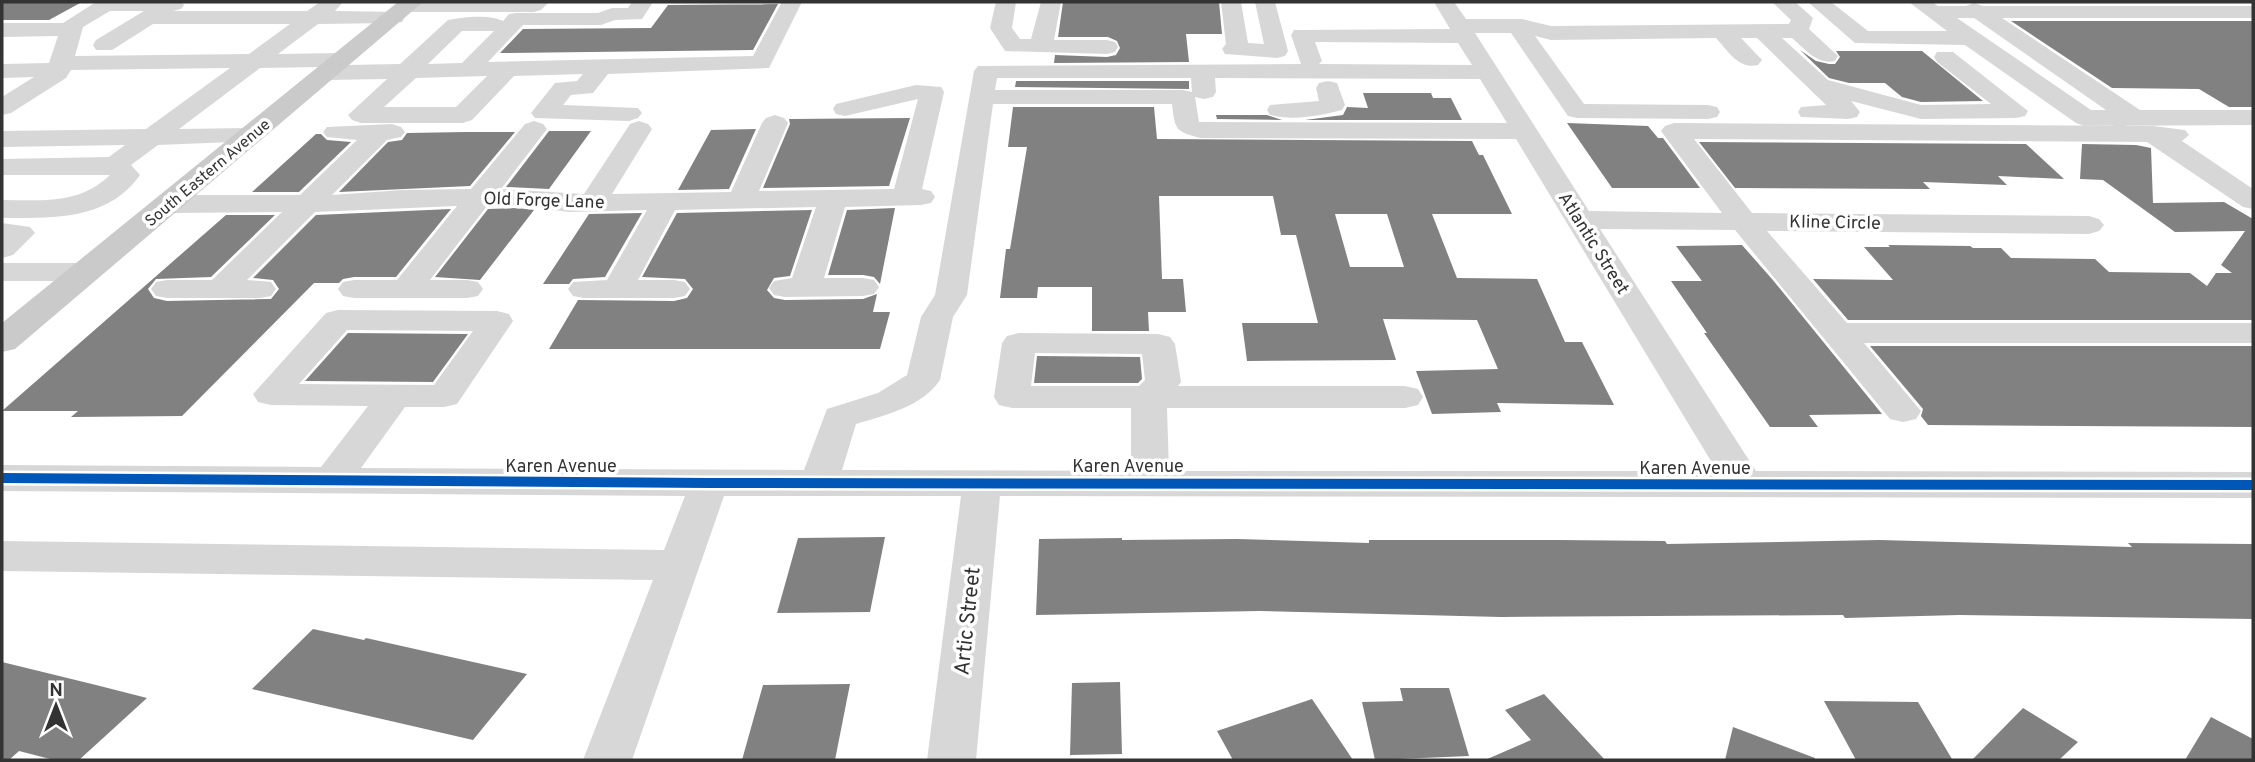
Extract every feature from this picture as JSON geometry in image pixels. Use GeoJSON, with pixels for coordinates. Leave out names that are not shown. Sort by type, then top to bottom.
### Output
{"type":"FeatureCollection","features":[{"type":"Feature","properties":{"kind":"main road","name":"South Eastern Avenue"},"geometry":{"type":"LineString","coordinates":[[2,341],[404,8]]}},
{"type":"Feature","properties":{"kind":"street"},"geometry":{"type":"LineString","coordinates":[[2,108],[107,4],[171,11],[534,6],[539,2]]}},
{"type":"Feature","properties":{"kind":"street"},"geometry":{"type":"LineString","coordinates":[[592,2],[652,2]]}},
{"type":"Feature","properties":{"kind":"street"},"geometry":{"type":"LineString","coordinates":[[409,123],[517,19],[601,19],[612,14],[634,13],[642,2]]}},
{"type":"Feature","properties":{"kind":"street"},"geometry":{"type":"LineString","coordinates":[[2,30],[66,46],[407,72],[761,63],[792,2]]}},
{"type":"Feature","properties":{"kind":"street"},"geometry":{"type":"LineString","coordinates":[[1006,2],[1001,28],[1013,46],[1133,47]]}},
{"type":"Feature","properties":{"kind":"street"},"geometry":{"type":"LineString","coordinates":[[1041,46],[1051,2]]}},
{"type":"Feature","properties":{"kind":"street"},"geometry":{"type":"LineString","coordinates":[[1231,2],[1238,49]]}},
{"type":"Feature","properties":{"kind":"street"},"geometry":{"type":"LineString","coordinates":[[1206,69],[1238,49],[1277,51],[1265,2]]}},
{"type":"Feature","properties":{"kind":"street"},"geometry":{"type":"LineString","coordinates":[[1783,2],[1802,18],[1798,31]]}},
{"type":"Feature","properties":{"kind":"street"},"geometry":{"type":"LineString","coordinates":[[1818,2],[1863,38],[1970,38]]}},
{"type":"Feature","properties":{"kind":"street"},"geometry":{"type":"LineString","coordinates":[[7,170],[115,166],[326,7]]}},
{"type":"Feature","properties":{"kind":"street"},"geometry":{"type":"LineString","coordinates":[[1926,7],[2085,118],[2143,126],[2253,135]]}},
{"type":"Feature","properties":{"kind":"street"},"geometry":{"type":"LineString","coordinates":[[1926,7],[2253,12]]}},
{"type":"Feature","properties":{"kind":"street"},"geometry":{"type":"LineString","coordinates":[[1970,7],[2253,201]]}},
{"type":"Feature","properties":{"kind":"street"},"geometry":{"type":"LineString","coordinates":[[2,71],[66,46],[171,11]]}},
{"type":"Feature","properties":{"kind":"street"},"geometry":{"type":"LineString","coordinates":[[171,11],[151,34],[284,39]]}},
{"type":"Feature","properties":{"kind":"street"},"geometry":{"type":"LineString","coordinates":[[1507,17],[1577,111],[1848,113],[1762,31]]}},
{"type":"Feature","properties":{"kind":"street"},"geometry":{"type":"LineString","coordinates":[[1438,56],[1304,41],[1507,17],[1551,33],[1798,31],[1827,55]]}},
{"type":"Feature","properties":{"kind":"street"},"geometry":{"type":"LineString","coordinates":[[104,45],[143,21]]}},
{"type":"Feature","properties":{"kind":"street","name":"Atlantic Street"},"geometry":{"type":"LineString","coordinates":[[1456,21],[1744,484]]}},
{"type":"Feature","properties":{"kind":"street"},"geometry":{"type":"LineString","coordinates":[[409,123],[361,116],[456,24],[512,24]]}},
{"type":"Feature","properties":{"kind":"street"},"geometry":{"type":"LineString","coordinates":[[1721,32],[1749,60]]}},
{"type":"Feature","properties":{"kind":"street"},"geometry":{"type":"LineString","coordinates":[[66,46],[284,39]]}},
{"type":"Feature","properties":{"kind":"street"},"geometry":{"type":"LineString","coordinates":[[1819,86],[1921,112],[2016,111],[1945,57]]}},
{"type":"Feature","properties":{"kind":"street"},"geometry":{"type":"LineString","coordinates":[[584,88],[602,65]]}},
{"type":"Feature","properties":{"kind":"street"},"geometry":{"type":"LineString","coordinates":[[1206,69],[1206,111],[1311,110],[1333,105],[1328,88],[1493,80]]}},
{"type":"Feature","properties":{"kind":"street"},"geometry":{"type":"LineString","coordinates":[[818,482],[840,417],[891,401],[923,380],[937,317],[951,295],[986,71],[1206,69],[1493,80]]}},
{"type":"Feature","properties":{"kind":"street"},"geometry":{"type":"LineString","coordinates":[[336,132],[380,132],[409,123],[463,115],[506,71]]}},
{"type":"Feature","properties":{"kind":"street"},"geometry":{"type":"LineString","coordinates":[[593,202],[634,121],[544,113],[564,88],[650,87]]}},
{"type":"Feature","properties":{"kind":"street","name":"Old Forge Lane"},"geometry":{"type":"LineString","coordinates":[[168,204],[357,203],[402,198],[480,197],[593,202],[914,197],[932,92],[916,92],[845,109]]}},
{"type":"Feature","properties":{"kind":"street"},"geometry":{"type":"LineString","coordinates":[[982,96],[1183,96],[1187,127],[1200,130],[1525,131]]}},
{"type":"Feature","properties":{"kind":"street"},"geometry":{"type":"LineString","coordinates":[[1903,411],[1744,222],[1674,131],[2143,126],[2253,118]]}},
{"type":"Feature","properties":{"kind":"street"},"geometry":{"type":"LineString","coordinates":[[741,200],[775,123]]}},
{"type":"Feature","properties":{"kind":"street"},"geometry":{"type":"LineString","coordinates":[[406,289],[534,129]]}},
{"type":"Feature","properties":{"kind":"street"},"geometry":{"type":"LineString","coordinates":[[499,130],[570,129]]}},
{"type":"Feature","properties":{"kind":"street"},"geometry":{"type":"LineString","coordinates":[[220,289],[380,132]]}},
{"type":"Feature","properties":{"kind":"street"},"geometry":{"type":"LineString","coordinates":[[2,139],[250,136]]}},
{"type":"Feature","properties":{"kind":"street"},"geometry":{"type":"LineString","coordinates":[[2,209],[68,208],[89,204],[126,175],[115,166]]}},
{"type":"Feature","properties":{"kind":"street"},"geometry":{"type":"LineString","coordinates":[[833,199],[793,288],[863,287]]}},
{"type":"Feature","properties":{"kind":"street"},"geometry":{"type":"LineString","coordinates":[[617,289],[666,201]]}},
{"type":"Feature","properties":{"kind":"street","name":"Kline Circle"},"geometry":{"type":"LineString","coordinates":[[1580,220],[2089,225]]}},
{"type":"Feature","properties":{"kind":"street"},"geometry":{"type":"LineString","coordinates":[[2,232],[20,233],[2,249]]}},
{"type":"Feature","properties":{"kind":"street"},"geometry":{"type":"LineString","coordinates":[[2,272],[86,272]]}},
{"type":"Feature","properties":{"kind":"street"},"geometry":{"type":"LineString","coordinates":[[167,289],[260,289]]}},
{"type":"Feature","properties":{"kind":"street"},"geometry":{"type":"LineString","coordinates":[[354,289],[467,289]]}},
{"type":"Feature","properties":{"kind":"street"},"geometry":{"type":"LineString","coordinates":[[584,289],[674,289]]}},
{"type":"Feature","properties":{"kind":"street"},"geometry":{"type":"LineString","coordinates":[[338,320],[497,321],[444,396],[395,396],[271,394],[338,320]]}},
{"type":"Feature","properties":{"kind":"street"},"geometry":{"type":"LineString","coordinates":[[1836,333],[2253,333]]}},
{"type":"Feature","properties":{"kind":"street"},"geometry":{"type":"LineString","coordinates":[[332,480],[395,396]]}},
{"type":"Feature","properties":{"kind":"street"},"geometry":{"type":"LineString","coordinates":[[1150,482],[1149,397],[1405,397]]}},
{"type":"Feature","properties":{"kind":"street","name":"Karen Avenue"},"geometry":{"type":"LineString","coordinates":[[2,478],[709,483],[982,481],[2253,485]]}},
{"type":"Feature","properties":{"kind":"street","name":"Artic Street"},"geometry":{"type":"LineString","coordinates":[[952,760],[982,481]]}},
{"type":"Feature","properties":{"kind":"street"},"geometry":{"type":"LineString","coordinates":[[608,760],[709,483]]}},
{"type":"Feature","properties":{"kind":"street"},"geometry":{"type":"LineString","coordinates":[[2,556],[679,565]]}},
{"type":"Feature","properties":{"kind":"building"},"geometry":{"type":"Polygon","coordinates":[[[2,2],[82,2],[49,20],[2,20],[2,2]]]}},
{"type":"Feature","properties":{"kind":"building"},"geometry":{"type":"Polygon","coordinates":[[[1063,2],[1219,2],[1222,34],[1186,34],[1189,62],[1054,63],[1055,55],[1107,57],[1116,55],[1120,48],[1117,41],[1108,37],[1058,37],[1063,2]]]}},
{"type":"Feature","properties":{"kind":"building"},"geometry":{"type":"Polygon","coordinates":[[[778,4],[753,50],[500,53],[523,29],[651,28],[668,5],[778,4]]]}},
{"type":"Feature","properties":{"kind":"building"},"geometry":{"type":"Polygon","coordinates":[[[2011,21],[2253,21],[2253,107],[2229,107],[2199,89],[2112,88],[2011,21]]]}},
{"type":"Feature","properties":{"kind":"building"},"geometry":{"type":"Polygon","coordinates":[[[1800,50],[1816,61],[1829,64],[1835,64],[1840,57],[1836,51],[1922,51],[1983,101],[1921,102],[1902,97],[1885,83],[1849,83],[1829,78],[1800,50]]]}},
{"type":"Feature","properties":{"kind":"building"},"geometry":{"type":"Polygon","coordinates":[[[1016,81],[1189,81],[1189,89],[1015,87],[1016,81]]]}},
{"type":"Feature","properties":{"kind":"building"},"geometry":{"type":"Polygon","coordinates":[[[1363,93],[1431,93],[1433,98],[1451,98],[1462,120],[1305,120],[1343,115],[1347,107],[1368,108],[1363,93]]]}},
{"type":"Feature","properties":{"kind":"building"},"geometry":{"type":"Polygon","coordinates":[[[1013,107],[1154,107],[1157,139],[1472,141],[1479,155],[1483,155],[1512,214],[1432,214],[1457,278],[1537,279],[1565,342],[1582,342],[1614,405],[1497,403],[1501,412],[1432,414],[1416,371],[1498,369],[1477,320],[1383,319],[1396,360],[1247,361],[1242,323],[1318,323],[1296,235],[1281,235],[1273,196],[1159,196],[1162,279],[1183,279],[1186,312],[1148,312],[1149,331],[1092,331],[1092,287],[1038,287],[1037,298],[1000,298],[1006,249],[1010,249],[1027,147],[1008,147],[1013,107]],[[1335,214],[1350,267],[1404,267],[1387,214],[1335,214]]]}},
{"type":"Feature","properties":{"kind":"building"},"geometry":{"type":"Polygon","coordinates":[[[1216,115],[1267,115],[1282,120],[1217,119],[1216,115]]]}},
{"type":"Feature","properties":{"kind":"building"},"geometry":{"type":"Polygon","coordinates":[[[910,118],[889,186],[763,188],[790,124],[789,119],[910,118]]]}},
{"type":"Feature","properties":{"kind":"building"},"geometry":{"type":"Polygon","coordinates":[[[1567,123],[1648,126],[1658,138],[1663,138],[1700,188],[1612,188],[1567,123]]]}},
{"type":"Feature","properties":{"kind":"building"},"geometry":{"type":"Polygon","coordinates":[[[756,129],[729,189],[678,190],[711,130],[756,129]]]}},
{"type":"Feature","properties":{"kind":"building"},"geometry":{"type":"Polygon","coordinates":[[[549,131],[591,131],[549,189],[506,187],[549,131]]]}},
{"type":"Feature","properties":{"kind":"building"},"geometry":{"type":"Polygon","coordinates":[[[515,132],[470,186],[339,192],[388,142],[402,140],[407,133],[515,132]]]}},
{"type":"Feature","properties":{"kind":"building"},"geometry":{"type":"Polygon","coordinates":[[[316,134],[321,134],[327,140],[351,142],[299,192],[252,192],[316,134]]]}},
{"type":"Feature","properties":{"kind":"building"},"geometry":{"type":"Polygon","coordinates":[[[1699,142],[2026,144],[2064,179],[1998,176],[2007,185],[1923,182],[1930,189],[1735,188],[1699,142]]]}},
{"type":"Feature","properties":{"kind":"building"},"geometry":{"type":"Polygon","coordinates":[[[2082,144],[2136,145],[2151,148],[2153,203],[2224,202],[2253,219],[2253,320],[1848,320],[1813,279],[1893,280],[1864,247],[1890,247],[1888,245],[2001,248],[2011,258],[2095,259],[2109,272],[2190,273],[2207,286],[2216,273],[2232,273],[2221,265],[2245,231],[2175,232],[2103,180],[2080,179],[2082,144]]]}},
{"type":"Feature","properties":{"kind":"building"},"geometry":{"type":"Polygon","coordinates":[[[895,208],[880,284],[874,277],[863,275],[828,275],[847,210],[895,208]]]}},
{"type":"Feature","properties":{"kind":"building"},"geometry":{"type":"Polygon","coordinates":[[[451,209],[396,277],[354,277],[343,279],[339,283],[314,283],[182,416],[71,417],[78,411],[2,411],[226,215],[275,215],[211,277],[156,279],[148,289],[154,298],[167,301],[271,299],[279,289],[273,280],[253,278],[316,215],[451,209]]]}},
{"type":"Feature","properties":{"kind":"building"},"geometry":{"type":"Polygon","coordinates":[[[488,209],[534,210],[480,280],[435,277],[488,209]]]}},
{"type":"Feature","properties":{"kind":"building"},"geometry":{"type":"Polygon","coordinates":[[[812,210],[790,276],[774,278],[767,290],[774,298],[785,300],[863,299],[877,294],[873,312],[890,312],[880,349],[549,349],[578,300],[674,301],[687,298],[693,289],[685,279],[642,277],[677,213],[812,210]]]}},
{"type":"Feature","properties":{"kind":"building"},"geometry":{"type":"Polygon","coordinates":[[[642,213],[605,277],[573,279],[569,284],[543,284],[589,214],[642,213]]]}},
{"type":"Feature","properties":{"kind":"building"},"geometry":{"type":"Polygon","coordinates":[[[1742,245],[1882,414],[1809,415],[1818,427],[1770,427],[1671,281],[1702,281],[1676,246],[1742,245]]]}},
{"type":"Feature","properties":{"kind":"building"},"geometry":{"type":"Polygon","coordinates":[[[348,333],[468,334],[433,382],[305,381],[348,333]]]}},
{"type":"Feature","properties":{"kind":"building"},"geometry":{"type":"Polygon","coordinates":[[[1870,346],[2253,346],[2253,427],[1928,425],[1921,416],[1923,409],[1870,346]]]}},
{"type":"Feature","properties":{"kind":"building"},"geometry":{"type":"Polygon","coordinates":[[[1037,356],[1140,357],[1142,379],[1138,383],[1034,383],[1037,356]]]}},
{"type":"Feature","properties":{"kind":"building"},"geometry":{"type":"Polygon","coordinates":[[[885,537],[870,612],[777,613],[798,538],[885,537]]]}},
{"type":"Feature","properties":{"kind":"building"},"geometry":{"type":"Polygon","coordinates":[[[1039,539],[1369,543],[1369,540],[1665,541],[1667,544],[1880,540],[2132,547],[2128,543],[2253,544],[2253,619],[1959,615],[1845,618],[1843,615],[1501,617],[1259,611],[1036,615],[1039,539]]]}},
{"type":"Feature","properties":{"kind":"building"},"geometry":{"type":"Polygon","coordinates":[[[313,629],[527,674],[473,740],[252,689],[313,629]]]}},
{"type":"Feature","properties":{"kind":"building"},"geometry":{"type":"Polygon","coordinates":[[[2,662],[147,698],[79,760],[54,760],[19,751],[9,760],[2,760],[2,662]]]}},
{"type":"Feature","properties":{"kind":"building"},"geometry":{"type":"Polygon","coordinates":[[[1120,682],[1122,754],[1070,755],[1072,683],[1120,682]]]}},
{"type":"Feature","properties":{"kind":"building"},"geometry":{"type":"Polygon","coordinates":[[[850,684],[835,760],[742,760],[763,685],[850,684]]]}},
{"type":"Feature","properties":{"kind":"building"},"geometry":{"type":"Polygon","coordinates":[[[1400,688],[1449,688],[1469,756],[1375,760],[1362,702],[1403,701],[1400,688]]]}},
{"type":"Feature","properties":{"kind":"building"},"geometry":{"type":"Polygon","coordinates":[[[1544,694],[1605,760],[1485,760],[1531,740],[1505,710],[1544,694]]]}},
{"type":"Feature","properties":{"kind":"building"},"geometry":{"type":"Polygon","coordinates":[[[1312,699],[1353,760],[1233,760],[1217,731],[1312,699]]]}},
{"type":"Feature","properties":{"kind":"building"},"geometry":{"type":"Polygon","coordinates":[[[1824,701],[1918,702],[1952,759],[1856,760],[1824,701]]]}},
{"type":"Feature","properties":{"kind":"building"},"geometry":{"type":"Polygon","coordinates":[[[2023,708],[2078,742],[2059,760],[1972,760],[2023,708]]]}},
{"type":"Feature","properties":{"kind":"building"},"geometry":{"type":"Polygon","coordinates":[[[2211,717],[2253,739],[2253,760],[2185,760],[2211,717]]]}},
{"type":"Feature","properties":{"kind":"building"},"geometry":{"type":"Polygon","coordinates":[[[1733,727],[1815,758],[1815,760],[1725,760],[1733,727]]]}},
{"type":"Feature","properties":{"kind":"cycle path"},"geometry":{"type":"LineString","coordinates":[[2,478],[709,483],[2253,485]]}}]}
